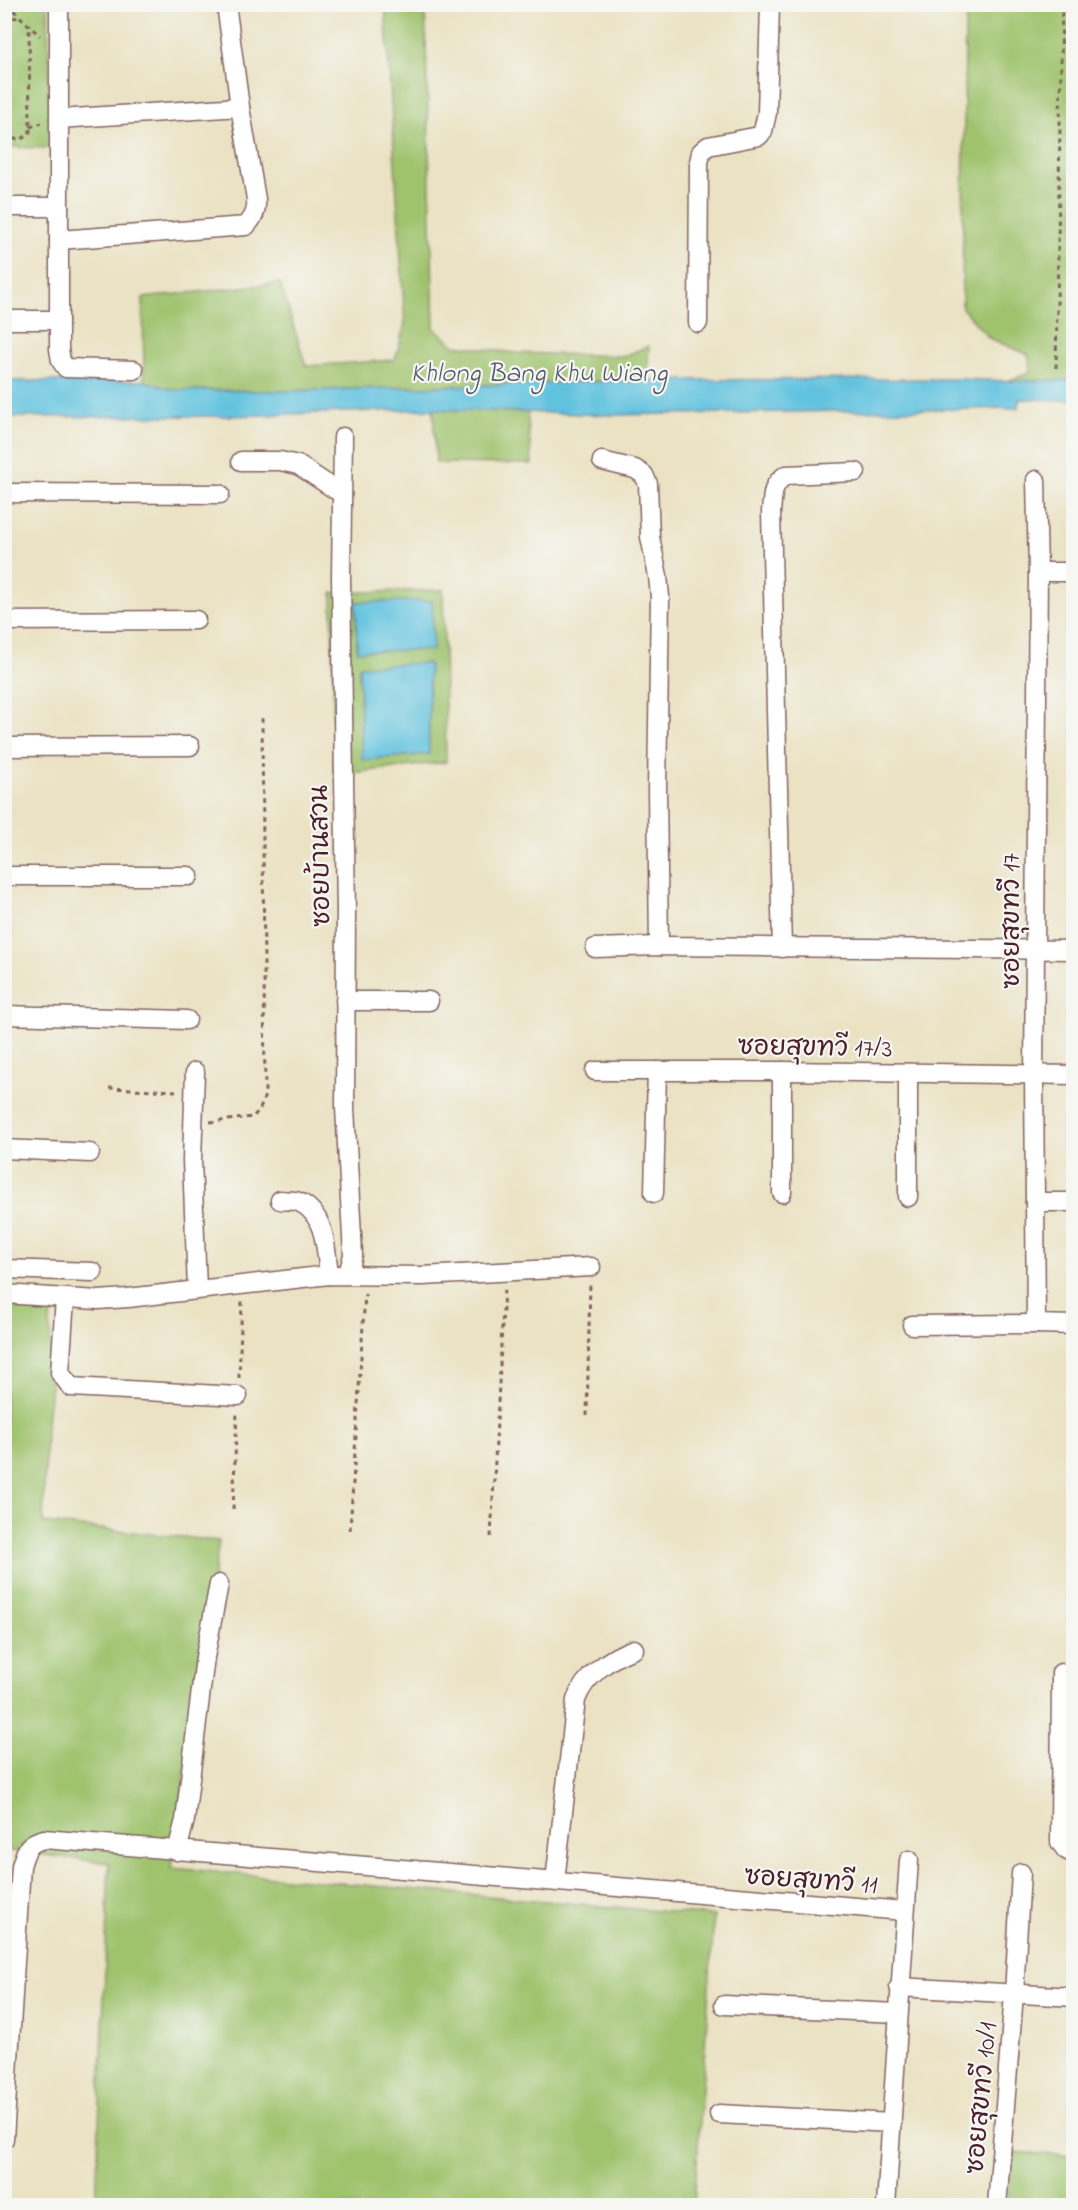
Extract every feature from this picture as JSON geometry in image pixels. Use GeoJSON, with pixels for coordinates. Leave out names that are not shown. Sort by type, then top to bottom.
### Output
{"type":"FeatureCollection","features":[{"type":"Feature","properties":{"kind":"street"},"geometry":{"type":"LineString","coordinates":[[59,4],[59,349],[61,361],[66,368],[134,370]]}},
{"type":"Feature","properties":{"kind":"street"},"geometry":{"type":"LineString","coordinates":[[59,240],[246,226],[253,219],[257,209],[226,4]]}},
{"type":"Feature","properties":{"kind":"street"},"geometry":{"type":"LineString","coordinates":[[698,323],[699,163],[701,152],[708,146],[759,136],[763,131],[767,113],[770,4]]}},
{"type":"Feature","properties":{"kind":"street"},"geometry":{"type":"LineString","coordinates":[[59,119],[240,107]]}},
{"type":"Feature","properties":{"kind":"street"},"geometry":{"type":"LineString","coordinates":[[4,207],[59,207]]}},
{"type":"Feature","properties":{"kind":"street"},"geometry":{"type":"LineString","coordinates":[[4,320],[59,320]]}},
{"type":"Feature","properties":{"kind":"street","name":"ซอยบ้านสวน"},"geometry":{"type":"LineString","coordinates":[[343,437],[341,577],[346,912],[345,1108],[353,1255],[357,1274]]}},
{"type":"Feature","properties":{"kind":"street"},"geometry":{"type":"LineString","coordinates":[[241,461],[280,461],[298,465],[342,494]]}},
{"type":"Feature","properties":{"kind":"street"},"geometry":{"type":"LineString","coordinates":[[602,461],[635,468],[644,475],[648,484],[650,537],[660,597],[657,790],[658,946]]}},
{"type":"Feature","properties":{"kind":"street"},"geometry":{"type":"LineString","coordinates":[[782,948],[771,512],[774,491],[777,481],[786,475],[856,472]]}},
{"type":"Feature","properties":{"kind":"street","name":"ซอยสุขทวี 17"},"geometry":{"type":"LineString","coordinates":[[1036,480],[1038,572],[1034,1075],[1036,1324]]}},
{"type":"Feature","properties":{"kind":"street"},"geometry":{"type":"LineString","coordinates":[[4,493],[219,494]]}},
{"type":"Feature","properties":{"kind":"street"},"geometry":{"type":"LineString","coordinates":[[1038,572],[1074,572]]}},
{"type":"Feature","properties":{"kind":"street"},"geometry":{"type":"LineString","coordinates":[[4,621],[196,620]]}},
{"type":"Feature","properties":{"kind":"street"},"geometry":{"type":"LineString","coordinates":[[4,747],[190,746]]}},
{"type":"Feature","properties":{"kind":"street"},"geometry":{"type":"LineString","coordinates":[[4,876],[189,876]]}},
{"type":"Feature","properties":{"kind":"street"},"geometry":{"type":"LineString","coordinates":[[595,948],[658,946],[1074,950]]}},
{"type":"Feature","properties":{"kind":"street"},"geometry":{"type":"LineString","coordinates":[[345,1001],[429,1001]]}},
{"type":"Feature","properties":{"kind":"street"},"geometry":{"type":"LineString","coordinates":[[4,1015],[187,1020]]}},
{"type":"Feature","properties":{"kind":"street","name":"ซอยสุขทวี 17/3"},"geometry":{"type":"LineString","coordinates":[[595,1071],[1074,1075]]}},
{"type":"Feature","properties":{"kind":"street"},"geometry":{"type":"LineString","coordinates":[[654,1192],[657,1071]]}},
{"type":"Feature","properties":{"kind":"street"},"geometry":{"type":"LineString","coordinates":[[782,1071],[782,1193]]}},
{"type":"Feature","properties":{"kind":"street"},"geometry":{"type":"LineString","coordinates":[[195,1072],[192,1160],[197,1289]]}},
{"type":"Feature","properties":{"kind":"street"},"geometry":{"type":"LineString","coordinates":[[908,1073],[908,1197]]}},
{"type":"Feature","properties":{"kind":"street"},"geometry":{"type":"LineString","coordinates":[[4,1149],[90,1153]]}},
{"type":"Feature","properties":{"kind":"street"},"geometry":{"type":"LineString","coordinates":[[280,1200],[297,1201],[310,1209],[326,1240],[329,1275]]}},
{"type":"Feature","properties":{"kind":"street"},"geometry":{"type":"LineString","coordinates":[[1035,1202],[1074,1202]]}},
{"type":"Feature","properties":{"kind":"street"},"geometry":{"type":"LineString","coordinates":[[4,1294],[98,1300],[329,1275],[422,1275],[591,1267]]}},
{"type":"Feature","properties":{"kind":"street"},"geometry":{"type":"LineString","coordinates":[[4,1269],[93,1272]]}},
{"type":"Feature","properties":{"kind":"street"},"geometry":{"type":"LineString","coordinates":[[65,1298],[60,1373],[71,1387],[238,1396]]}},
{"type":"Feature","properties":{"kind":"street"},"geometry":{"type":"LineString","coordinates":[[912,1325],[1074,1325]]}},
{"type":"Feature","properties":{"kind":"street"},"geometry":{"type":"LineString","coordinates":[[177,1851],[185,1820],[205,1657],[219,1584]]}},
{"type":"Feature","properties":{"kind":"street"},"geometry":{"type":"LineString","coordinates":[[555,1881],[576,1700],[580,1688],[594,1674],[621,1654],[634,1649]]}},
{"type":"Feature","properties":{"kind":"street"},"geometry":{"type":"LineString","coordinates":[[1061,1673],[1060,1842],[1066,1851],[1074,1854]]}},
{"type":"Feature","properties":{"kind":"street","name":"ซอยสุขทวี 11"},"geometry":{"type":"LineString","coordinates":[[4,2139],[21,1866],[26,1851],[33,1842],[44,1839],[418,1872],[555,1881],[715,1897],[904,1911]]}},
{"type":"Feature","properties":{"kind":"street","name":"ซอยสุขทวี 11"},"geometry":{"type":"LineString","coordinates":[[886,2205],[909,1860]]}},
{"type":"Feature","properties":{"kind":"street","name":"ซอยสุขทวี 10/1"},"geometry":{"type":"LineString","coordinates":[[997,2205],[1021,1873]]}},
{"type":"Feature","properties":{"kind":"street"},"geometry":{"type":"LineString","coordinates":[[899,1987],[1074,1997]]}},
{"type":"Feature","properties":{"kind":"street"},"geometry":{"type":"LineString","coordinates":[[724,2005],[898,2013]]}},
{"type":"Feature","properties":{"kind":"street"},"geometry":{"type":"LineString","coordinates":[[719,2114],[892,2124]]}},
{"type":"Feature","properties":{"kind":"path"},"geometry":{"type":"LineString","coordinates":[[7,4],[59,56]]}},
{"type":"Feature","properties":{"kind":"path"},"geometry":{"type":"LineString","coordinates":[[1056,368],[1062,4]]}},
{"type":"Feature","properties":{"kind":"path"},"geometry":{"type":"LineString","coordinates":[[4,17],[22,18]]}},
{"type":"Feature","properties":{"kind":"path"},"geometry":{"type":"LineString","coordinates":[[4,139],[22,139],[30,132],[29,24]]}},
{"type":"Feature","properties":{"kind":"path"},"geometry":{"type":"LineString","coordinates":[[193,1124],[252,1117],[260,1109],[265,1095],[262,718]]}},
{"type":"Feature","properties":{"kind":"path"},"geometry":{"type":"LineString","coordinates":[[109,1088],[194,1091]]}},
{"type":"Feature","properties":{"kind":"path"},"geometry":{"type":"LineString","coordinates":[[587,1416],[591,1267]]}},
{"type":"Feature","properties":{"kind":"path"},"geometry":{"type":"LineString","coordinates":[[491,1537],[504,1271]]}},
{"type":"Feature","properties":{"kind":"path"},"geometry":{"type":"LineString","coordinates":[[350,1530],[357,1274]]}},
{"type":"Feature","properties":{"kind":"green space"},"geometry":{"type":"Polygon","coordinates":[[[5,5],[48,5],[50,148],[5,147],[5,5]]]}},
{"type":"Feature","properties":{"kind":"green space"},"geometry":{"type":"Polygon","coordinates":[[[385,5],[425,5],[434,328],[454,345],[515,353],[624,356],[649,346],[647,380],[285,391],[174,390],[144,381],[143,298],[280,283],[306,366],[395,360],[405,324],[385,5]]]}},
{"type":"Feature","properties":{"kind":"green space"},"geometry":{"type":"Polygon","coordinates":[[[968,5],[1073,5],[1074,235],[1071,359],[1073,359],[1073,380],[1007,381],[1030,373],[1029,355],[989,338],[962,308],[965,29],[968,5]]]}},
{"type":"Feature","properties":{"kind":"green space"},"geometry":{"type":"Polygon","coordinates":[[[433,409],[527,412],[532,464],[436,463],[433,409]]]}},
{"type":"Feature","properties":{"kind":"green space"},"geometry":{"type":"Polygon","coordinates":[[[443,590],[446,762],[334,775],[332,593],[443,590]]]}},
{"type":"Feature","properties":{"kind":"green space"},"geometry":{"type":"Polygon","coordinates":[[[5,1305],[50,1307],[51,1386],[46,1430],[43,1523],[219,1541],[171,1868],[714,1916],[694,2205],[254,2206],[209,2201],[208,2206],[96,2205],[109,1863],[5,1850],[5,1305]]]}},
{"type":"Feature","properties":{"kind":"green space"},"geometry":{"type":"Polygon","coordinates":[[[1010,2152],[1073,2156],[1073,2205],[1008,2206],[1010,2152]]]}},
{"type":"Feature","properties":{"kind":"water"},"geometry":{"type":"Polygon","coordinates":[[[647,380],[1073,380],[1073,400],[1019,399],[1018,408],[612,415],[433,409],[230,416],[4,417],[5,381],[144,381],[174,390],[285,391],[647,380]]]}},
{"type":"Feature","properties":{"kind":"water"},"geometry":{"type":"Polygon","coordinates":[[[432,601],[433,650],[357,651],[356,602],[432,601]]]}},
{"type":"Feature","properties":{"kind":"water"},"geometry":{"type":"Polygon","coordinates":[[[429,663],[429,754],[362,760],[359,666],[429,663]]]}},
{"type":"Feature","properties":{"kind":"water label","name":"Khlong Bang Khu Wiang"},"geometry":{"type":"Point","coordinates":[539,372]}}]}
